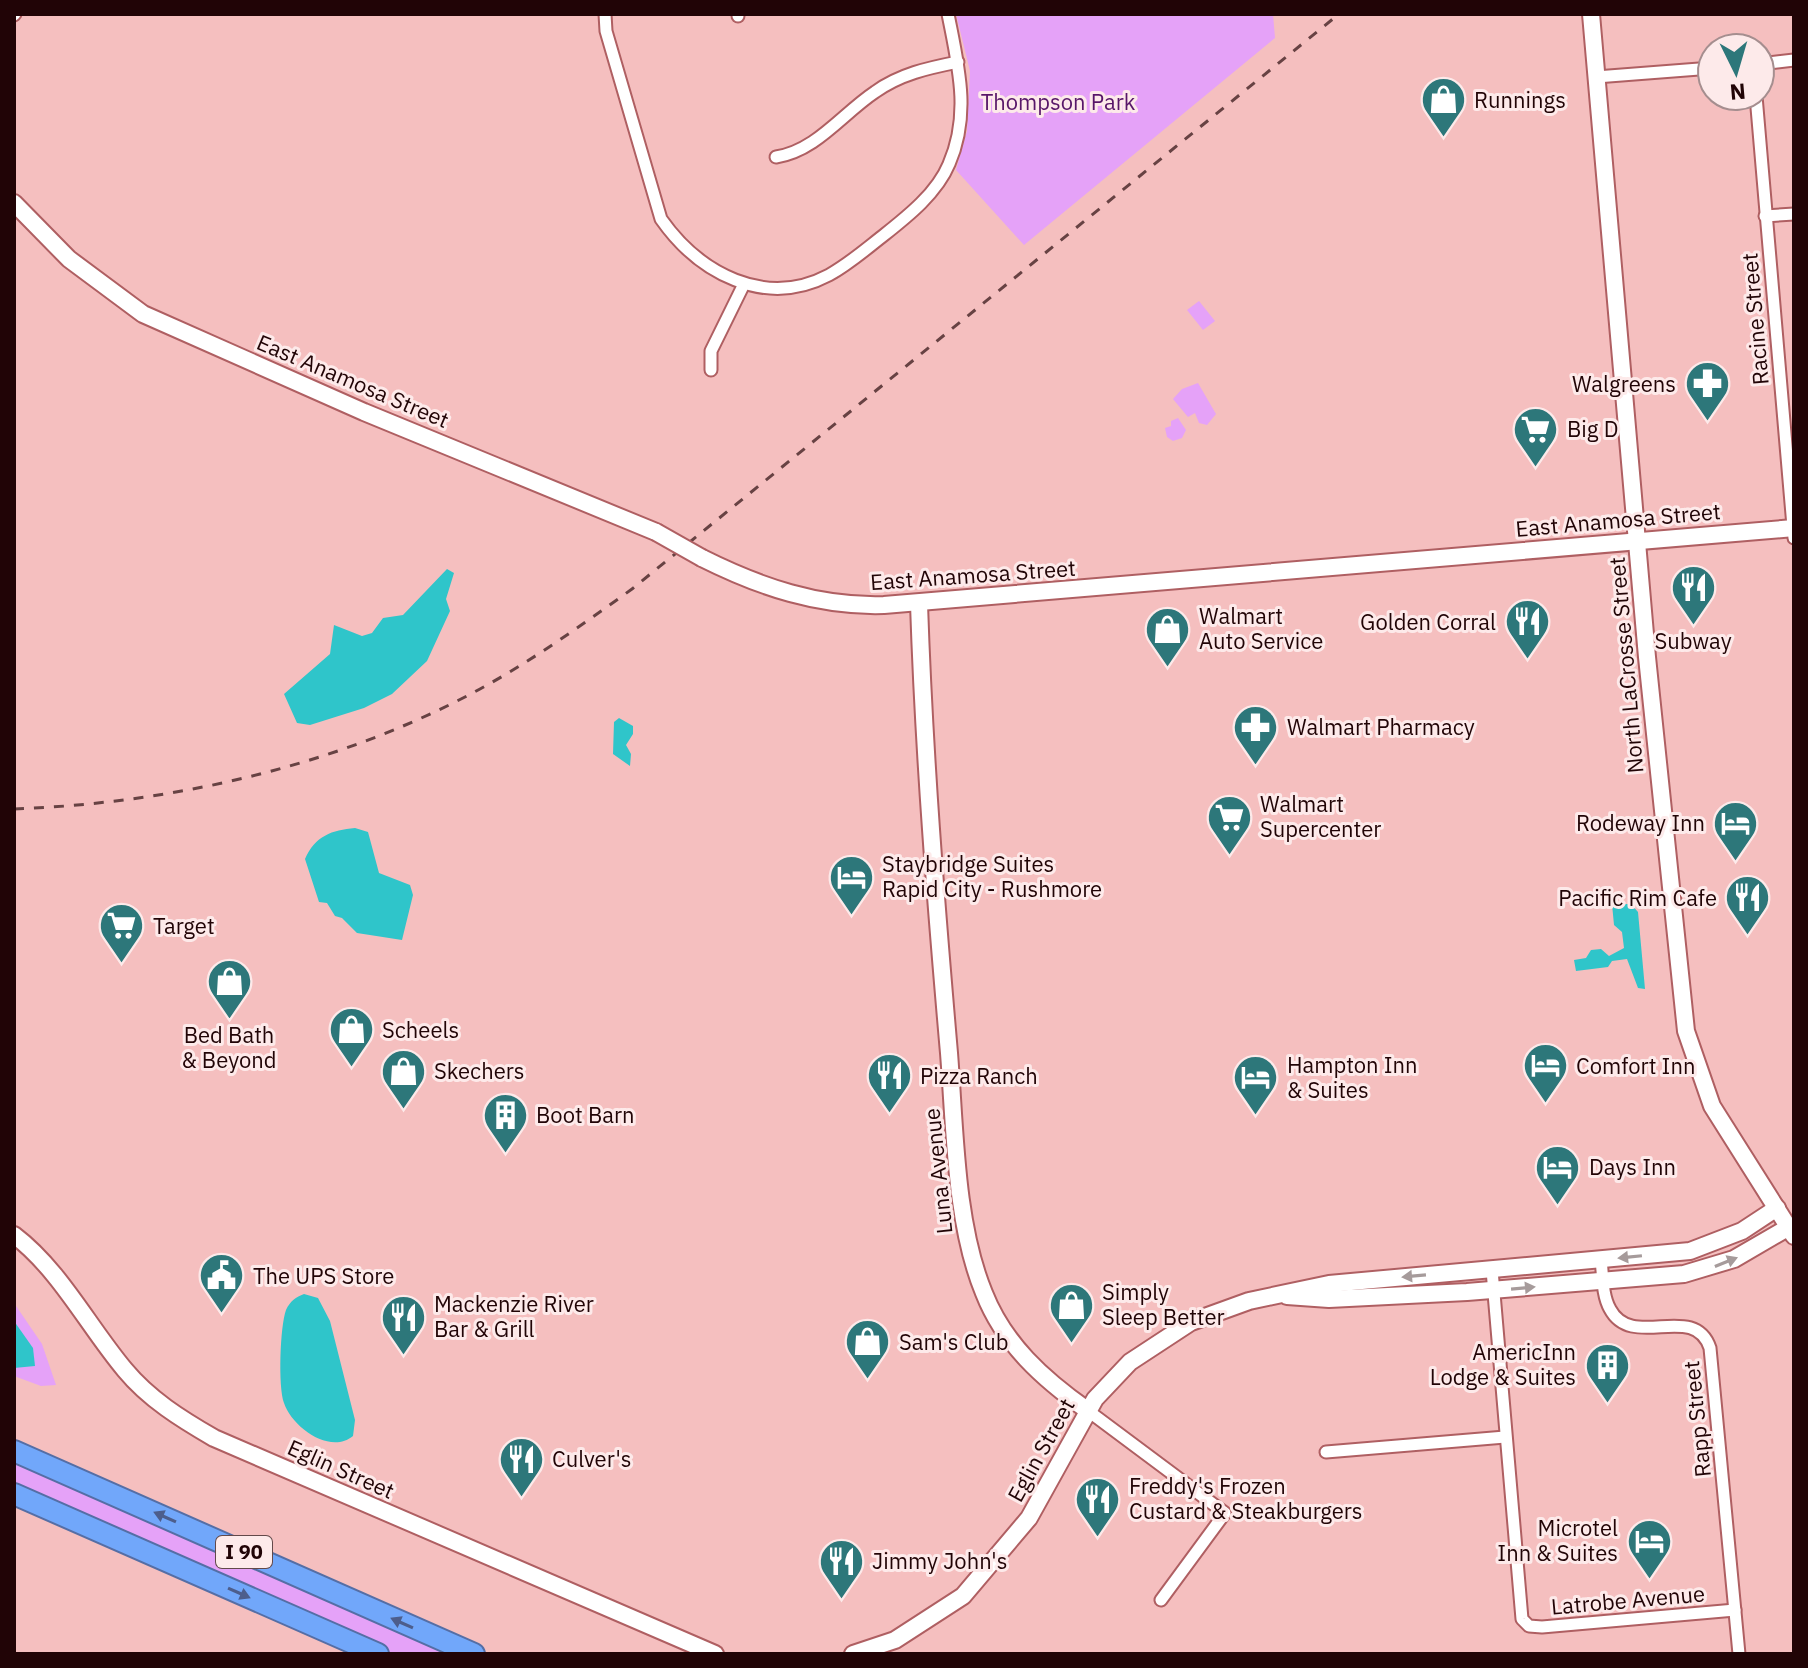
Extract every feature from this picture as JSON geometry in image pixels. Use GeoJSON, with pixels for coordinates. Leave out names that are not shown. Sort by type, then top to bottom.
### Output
{"type":"FeatureCollection","features":[{"type":"Feature","properties":{"kind":"highway","name":"I 90"},"geometry":{"type":"LineString","coordinates":[[14,1451],[474,1654]]}},
{"type":"Feature","properties":{"kind":"highway","name":"I 90"},"geometry":{"type":"LineString","coordinates":[[14,1494],[378,1654]]}},
{"type":"Feature","properties":{"kind":"street"},"geometry":{"type":"LineString","coordinates":[[605,14],[606,31],[661,219],[679,244],[720,274],[743,286],[776,288],[803,285],[828,276],[904,218],[935,187],[949,165],[961,118],[962,86],[948,14]]}},
{"type":"Feature","properties":{"kind":"street","name":"North LaCrosse Street"},"geometry":{"type":"LineString","coordinates":[[1591,14],[1637,540],[1686,1031],[1712,1106],[1791,1231]]}},
{"type":"Feature","properties":{"kind":"street"},"geometry":{"type":"LineString","coordinates":[[776,157],[798,154],[875,92],[895,80],[919,70],[958,62]]}},
{"type":"Feature","properties":{"kind":"street"},"geometry":{"type":"LineString","coordinates":[[1596,77],[1696,69]]}},
{"type":"Feature","properties":{"kind":"street","name":"Racine Street"},"geometry":{"type":"LineString","coordinates":[[1757,112],[1765,216],[1786,368],[1794,538]]}},
{"type":"Feature","properties":{"kind":"street","name":"East Anamosa Street"},"geometry":{"type":"LineString","coordinates":[[14,203],[69,259],[143,314],[364,412],[656,532],[740,577],[789,594],[850,606],[919,604],[1794,528]]}},
{"type":"Feature","properties":{"kind":"street"},"geometry":{"type":"LineString","coordinates":[[1765,216],[1794,214]]}},
{"type":"Feature","properties":{"kind":"street"},"geometry":{"type":"LineString","coordinates":[[711,370],[711,351],[743,286]]}},
{"type":"Feature","properties":{"kind":"street","name":"Luna Avenue"},"geometry":{"type":"LineString","coordinates":[[919,604],[930,823],[968,1243],[984,1295],[1006,1335],[1051,1384],[1225,1513],[1161,1600]]}},
{"type":"Feature","properties":{"kind":"street","name":"Eglin Street"},"geometry":{"type":"LineString","coordinates":[[853,1654],[895,1640],[963,1596],[1029,1518],[1087,1410],[1130,1362],[1174,1331],[1229,1307],[1329,1284],[1601,1260],[1704,1247],[1742,1231],[1777,1208]]}},
{"type":"Feature","properties":{"kind":"street","name":"Eglin Street"},"geometry":{"type":"LineString","coordinates":[[1286,1295],[1329,1299],[1493,1291],[1684,1274],[1717,1266],[1791,1231]]}},
{"type":"Feature","properties":{"kind":"street","name":"Eglin Street"},"geometry":{"type":"LineString","coordinates":[[14,1235],[53,1274],[127,1373],[156,1401],[189,1424],[214,1438],[715,1654]]}},
{"type":"Feature","properties":{"kind":"street","name":"Rapp Street"},"geometry":{"type":"LineString","coordinates":[[1601,1260],[1610,1310],[1625,1324],[1645,1328],[1685,1326],[1699,1330],[1708,1340],[1739,1654]]}},
{"type":"Feature","properties":{"kind":"street"},"geometry":{"type":"LineString","coordinates":[[1326,1452],[1505,1437],[1492,1270]]}},
{"type":"Feature","properties":{"kind":"street","name":"Latrobe Avenue"},"geometry":{"type":"LineString","coordinates":[[1505,1437],[1519,1607],[1526,1624],[1542,1627],[1735,1610]]}},
{"type":"Feature","properties":{"kind":"green space","name":"Thompson Park"},"geometry":{"type":"Polygon","coordinates":[[[956,14],[1273,14],[1275,38],[1024,245],[956,170],[967,131],[970,71],[956,14]]]}},
{"type":"Feature","properties":{"kind":"green space"},"geometry":{"type":"Polygon","coordinates":[[[1199,301],[1215,321],[1203,330],[1187,310],[1199,301]]]}},
{"type":"Feature","properties":{"kind":"green space"},"geometry":{"type":"Polygon","coordinates":[[[1198,383],[1216,414],[1207,425],[1199,423],[1195,413],[1188,417],[1173,399],[1182,389],[1198,383]]]}},
{"type":"Feature","properties":{"kind":"green space"},"geometry":{"type":"Polygon","coordinates":[[[1178,418],[1186,430],[1182,438],[1173,441],[1167,437],[1165,428],[1178,418]]]}},
{"type":"Feature","properties":{"kind":"green space"},"geometry":{"type":"Polygon","coordinates":[[[14,1303],[42,1344],[56,1385],[41,1386],[14,1376],[14,1303]]]}},
{"type":"Feature","properties":{"kind":"green space"},"geometry":{"type":"Polygon","coordinates":[[[14,1462],[448,1654],[394,1654],[14,1486],[14,1462]]]}},
{"type":"Feature","properties":{"kind":"water"},"geometry":{"type":"Polygon","coordinates":[[[447,569],[454,573],[446,599],[450,611],[427,661],[392,694],[364,708],[310,725],[297,723],[284,694],[330,654],[334,625],[362,636],[372,633],[383,618],[403,615],[447,569]]]}},
{"type":"Feature","properties":{"kind":"water"},"geometry":{"type":"Polygon","coordinates":[[[619,718],[633,726],[633,734],[626,745],[631,754],[630,766],[613,754],[614,722],[619,718]]]}},
{"type":"Feature","properties":{"kind":"water"},"geometry":{"type":"Polygon","coordinates":[[[355,828],[368,832],[379,873],[410,885],[413,895],[402,940],[357,933],[342,918],[335,916],[327,903],[319,902],[305,859],[325,836],[355,828]]]}},
{"type":"Feature","properties":{"kind":"water"},"geometry":{"type":"Polygon","coordinates":[[[1612,904],[1631,904],[1638,912],[1645,989],[1638,988],[1627,959],[1612,961],[1608,967],[1576,971],[1574,960],[1586,958],[1591,950],[1601,949],[1609,956],[1624,948],[1622,932],[1614,925],[1612,904]]]}},
{"type":"Feature","properties":{"kind":"water"},"geometry":{"type":"Polygon","coordinates":[[[304,1294],[318,1298],[330,1321],[355,1420],[353,1436],[344,1441],[334,1442],[313,1436],[295,1421],[284,1403],[280,1371],[284,1318],[291,1302],[304,1294]]]}},
{"type":"Feature","properties":{"kind":"water"},"geometry":{"type":"Polygon","coordinates":[[[14,1321],[33,1348],[35,1366],[14,1368],[14,1321]]]}},
{"type":"Feature","properties":{"kind":"railway"},"geometry":{"type":"LineString","coordinates":[[14,809],[134,799],[254,776],[370,739],[426,716],[500,678],[632,589],[1339,14]]}},
{"type":"Feature","properties":{"kind":"place","name":"Runnings"},"geometry":{"type":"Point","coordinates":[1443,139]}},
{"type":"Feature","properties":{"kind":"place","name":"Walgreens"},"geometry":{"type":"Point","coordinates":[1707,423]}},
{"type":"Feature","properties":{"kind":"place","name":"Big D"},"geometry":{"type":"Point","coordinates":[1536,468]}},
{"type":"Feature","properties":{"kind":"place","name":"Subway"},"geometry":{"type":"Point","coordinates":[1693,627]}},
{"type":"Feature","properties":{"kind":"place","name":"Golden Corral"},"geometry":{"type":"Point","coordinates":[1527,661]}},
{"type":"Feature","properties":{"kind":"place","name":"Walmart Auto Service"},"geometry":{"type":"Point","coordinates":[1168,668]}},
{"type":"Feature","properties":{"kind":"place","name":"Walmart Pharmacy"},"geometry":{"type":"Point","coordinates":[1256,766]}},
{"type":"Feature","properties":{"kind":"place","name":"Walmart Supercenter"},"geometry":{"type":"Point","coordinates":[1229,856]}},
{"type":"Feature","properties":{"kind":"place","name":"Rodeway Inn"},"geometry":{"type":"Point","coordinates":[1736,862]}},
{"type":"Feature","properties":{"kind":"place","name":"Staybridge Suites Rapid City - Rushmore"},"geometry":{"type":"Point","coordinates":[851,916]}},
{"type":"Feature","properties":{"kind":"place","name":"Pacific Rim Cafe"},"geometry":{"type":"Point","coordinates":[1748,937]}},
{"type":"Feature","properties":{"kind":"place","name":"Target"},"geometry":{"type":"Point","coordinates":[122,965]}},
{"type":"Feature","properties":{"kind":"place","name":"Bed Bath & Beyond"},"geometry":{"type":"Point","coordinates":[229,1021]}},
{"type":"Feature","properties":{"kind":"place","name":"Scheels"},"geometry":{"type":"Point","coordinates":[351,1069]}},
{"type":"Feature","properties":{"kind":"place","name":"Comfort Inn"},"geometry":{"type":"Point","coordinates":[1545,1105]}},
{"type":"Feature","properties":{"kind":"place","name":"Skechers"},"geometry":{"type":"Point","coordinates":[403,1110]}},
{"type":"Feature","properties":{"kind":"place","name":"Pizza Ranch"},"geometry":{"type":"Point","coordinates":[889,1115]}},
{"type":"Feature","properties":{"kind":"place","name":"Hampton Inn & Suites"},"geometry":{"type":"Point","coordinates":[1256,1117]}},
{"type":"Feature","properties":{"kind":"place","name":"Boot Barn"},"geometry":{"type":"Point","coordinates":[505,1154]}},
{"type":"Feature","properties":{"kind":"place","name":"Days Inn"},"geometry":{"type":"Point","coordinates":[1558,1206]}},
{"type":"Feature","properties":{"kind":"place","name":"The UPS Store"},"geometry":{"type":"Point","coordinates":[222,1315]}},
{"type":"Feature","properties":{"kind":"place","name":"Simply Sleep Better"},"geometry":{"type":"Point","coordinates":[1071,1344]}},
{"type":"Feature","properties":{"kind":"place","name":"Mackenzie River Bar & Grill"},"geometry":{"type":"Point","coordinates":[403,1356]}},
{"type":"Feature","properties":{"kind":"place","name":"Sam's Club"},"geometry":{"type":"Point","coordinates":[868,1381]}},
{"type":"Feature","properties":{"kind":"place","name":"AmericInn Lodge & Suites"},"geometry":{"type":"Point","coordinates":[1607,1404]}},
{"type":"Feature","properties":{"kind":"place","name":"Culver's"},"geometry":{"type":"Point","coordinates":[521,1498]}},
{"type":"Feature","properties":{"kind":"place","name":"Freddy's Frozen Custard & Steakburgers"},"geometry":{"type":"Point","coordinates":[1098,1538]}},
{"type":"Feature","properties":{"kind":"place","name":"Microtel Inn & Suites"},"geometry":{"type":"Point","coordinates":[1649,1580]}},
{"type":"Feature","properties":{"kind":"place","name":"Jimmy John's"},"geometry":{"type":"Point","coordinates":[841,1600]}}]}
